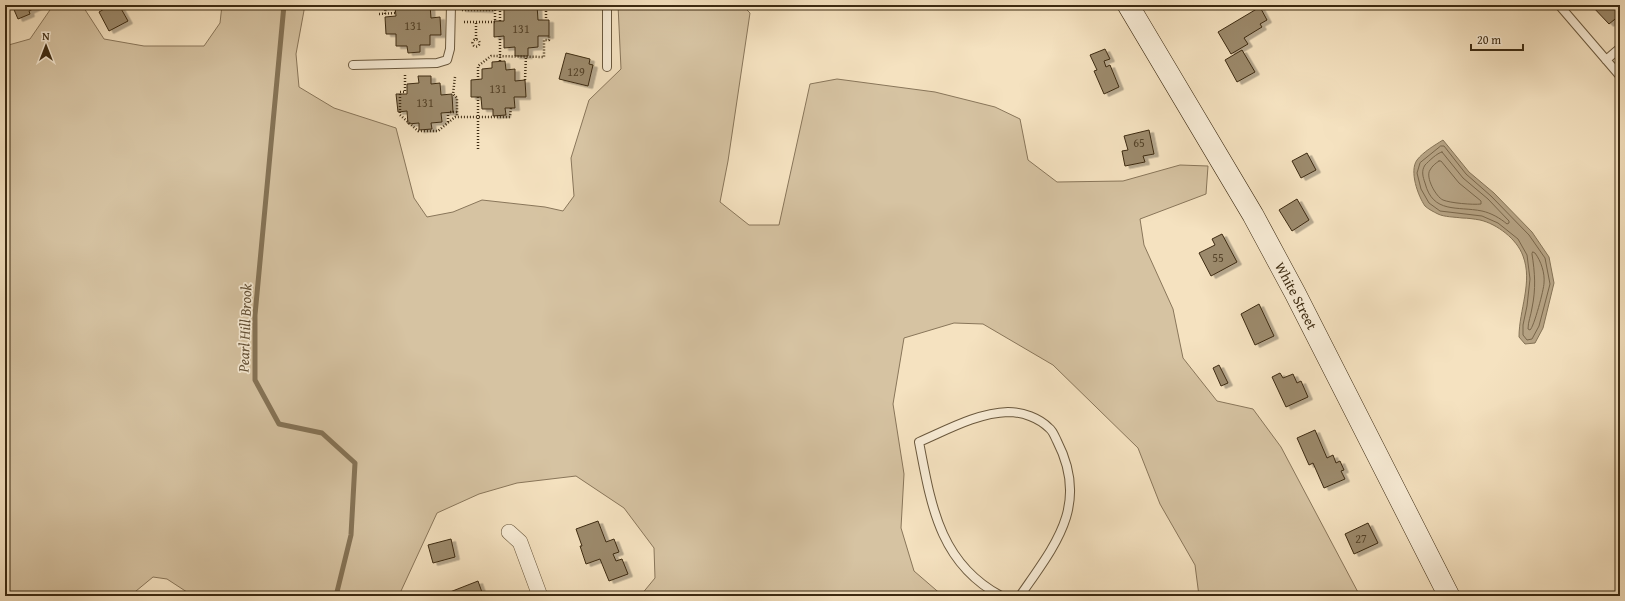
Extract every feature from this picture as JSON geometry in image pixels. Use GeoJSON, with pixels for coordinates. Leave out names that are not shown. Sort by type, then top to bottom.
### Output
{"type":"FeatureCollection","features":[{"type":"Feature","properties":{"kind":"street","name":"White Street"},"geometry":{"type":"LineString","coordinates":[[1128,5],[1253,216],[1295,293],[1449,596]]}},
{"type":"Feature","properties":{"kind":"street"},"geometry":{"type":"LineString","coordinates":[[509,532],[520,542],[540,596]]}},
{"type":"Feature","properties":{"kind":"lane"},"geometry":{"type":"LineString","coordinates":[[353,65],[437,63],[447,60],[450,49],[451,5]]}},
{"type":"Feature","properties":{"kind":"lane"},"geometry":{"type":"LineString","coordinates":[[607,5],[607,67]]}},
{"type":"Feature","properties":{"kind":"lane"},"geometry":{"type":"LineString","coordinates":[[1559,5],[1620,76]]}},
{"type":"Feature","properties":{"kind":"lane"},"geometry":{"type":"LineString","coordinates":[[1606,60],[1620,48]]}},
{"type":"Feature","properties":{"kind":"lane"},"geometry":{"type":"LineString","coordinates":[[1001,596],[968,573],[948,547],[935,518],[918,442],[988,414],[1009,412],[1033,416],[1050,429],[1063,453],[1071,488],[1069,511],[1061,532],[1051,551],[1020,596]]}},
{"type":"Feature","properties":{"kind":"path"},"geometry":{"type":"LineString","coordinates":[[385,5],[385,14]]}},
{"type":"Feature","properties":{"kind":"path"},"geometry":{"type":"LineString","coordinates":[[500,5],[500,21]]}},
{"type":"Feature","properties":{"kind":"path"},"geometry":{"type":"LineString","coordinates":[[546,5],[546,20]]}},
{"type":"Feature","properties":{"kind":"path"},"geometry":{"type":"LineString","coordinates":[[459,10],[495,10],[495,22],[459,22]]}},
{"type":"Feature","properties":{"kind":"path"},"geometry":{"type":"LineString","coordinates":[[379,14],[395,13]]}},
{"type":"Feature","properties":{"kind":"path"},"geometry":{"type":"LineString","coordinates":[[495,15],[500,15]]}},
{"type":"Feature","properties":{"kind":"path"},"geometry":{"type":"LineString","coordinates":[[476,22],[476,40]]}},
{"type":"Feature","properties":{"kind":"path"},"geometry":{"type":"LineString","coordinates":[[478,80],[478,66],[490,56],[544,57],[544,40],[549,40],[549,36]]}},
{"type":"Feature","properties":{"kind":"path"},"geometry":{"type":"LineString","coordinates":[[500,37],[500,61]]}},
{"type":"Feature","properties":{"kind":"path"},"geometry":{"type":"LineString","coordinates":[[525,80],[526,56]]}},
{"type":"Feature","properties":{"kind":"path"},"geometry":{"type":"LineString","coordinates":[[404,64],[405,92],[400,92],[400,115],[418,131],[438,131],[455,117],[510,117],[510,108]]}},
{"type":"Feature","properties":{"kind":"path"},"geometry":{"type":"LineString","coordinates":[[454,77],[453,94],[457,98],[457,117]]}},
{"type":"Feature","properties":{"kind":"path"},"geometry":{"type":"LineString","coordinates":[[478,97],[478,149]]}},
{"type":"Feature","properties":{"kind":"path"},"geometry":{"type":"LineString","coordinates":[[448,122],[448,112],[457,112]]}},
{"type":"Feature","properties":{"kind":"shaded area"},"geometry":{"type":"Polygon","coordinates":[[[55,5],[82,5],[104,39],[144,46],[204,46],[220,23],[222,5],[305,5],[296,54],[299,87],[334,108],[396,128],[414,198],[427,217],[453,212],[482,200],[545,207],[563,211],[574,196],[571,158],[589,100],[621,69],[618,5],[742,5],[750,13],[728,161],[720,202],[749,225],[779,225],[810,84],[837,79],[935,92],[995,107],[1020,119],[1028,160],[1057,182],[1123,181],[1180,165],[1208,166],[1206,194],[1140,219],[1144,245],[1173,309],[1183,358],[1217,401],[1253,409],[1281,447],[1360,596],[1199,596],[1195,565],[1160,504],[1138,448],[1053,365],[983,324],[954,323],[904,338],[893,404],[904,474],[901,528],[914,571],[943,596],[638,596],[641,595],[655,578],[654,548],[624,508],[576,476],[517,483],[479,494],[437,513],[401,591],[401,596],[193,596],[167,579],[153,577],[130,596],[5,596],[5,46],[30,39],[52,7],[55,5]]]}},
{"type":"Feature","properties":{"kind":"water"},"geometry":{"type":"Polygon","coordinates":[[[1443,140],[1469,172],[1494,193],[1532,232],[1549,257],[1554,283],[1543,328],[1535,343],[1525,344],[1519,337],[1527,276],[1523,256],[1516,244],[1506,233],[1486,222],[1438,214],[1425,206],[1420,196],[1414,177],[1414,170],[1417,160],[1422,154],[1443,140]]]}},
{"type":"Feature","properties":{"kind":"building"},"geometry":{"type":"Polygon","coordinates":[[[12,5],[41,5],[29,11],[30,14],[18,19],[12,5]]]}},
{"type":"Feature","properties":{"kind":"building"},"geometry":{"type":"Polygon","coordinates":[[[111,5],[119,5],[128,21],[109,31],[99,12],[111,5]]]}},
{"type":"Feature","properties":{"kind":"building"},"geometry":{"type":"Polygon","coordinates":[[[407,5],[430,5],[431,18],[440,17],[441,35],[430,35],[430,45],[420,45],[420,52],[408,53],[407,46],[396,46],[396,34],[386,34],[385,17],[396,16],[395,7],[407,5]]]}},
{"type":"Feature","properties":{"kind":"building"},"geometry":{"type":"Polygon","coordinates":[[[461,5],[489,5],[489,10],[461,9],[461,5]]]}},
{"type":"Feature","properties":{"kind":"building"},"geometry":{"type":"Polygon","coordinates":[[[516,5],[537,5],[538,20],[549,20],[549,36],[538,36],[538,47],[528,48],[528,56],[515,56],[515,47],[504,48],[504,36],[494,37],[494,21],[504,21],[504,8],[515,8],[516,5]]]}},
{"type":"Feature","properties":{"kind":"building"},"geometry":{"type":"Polygon","coordinates":[[[1591,5],[1620,5],[1620,15],[1609,24],[1591,5]]]}},
{"type":"Feature","properties":{"kind":"building"},"geometry":{"type":"Polygon","coordinates":[[[1260,7],[1267,20],[1260,24],[1262,27],[1244,38],[1248,44],[1231,54],[1218,32],[1260,7]]]}},
{"type":"Feature","properties":{"kind":"building"},"geometry":{"type":"Polygon","coordinates":[[[1105,49],[1110,59],[1104,61],[1106,67],[1110,65],[1119,87],[1104,94],[1094,71],[1097,70],[1090,55],[1105,49]]]}},
{"type":"Feature","properties":{"kind":"building"},"geometry":{"type":"Polygon","coordinates":[[[1242,50],[1255,72],[1237,82],[1225,60],[1242,50]]]}},
{"type":"Feature","properties":{"kind":"building"},"geometry":{"type":"Polygon","coordinates":[[[566,53],[590,59],[589,64],[593,65],[588,86],[559,79],[566,53]]]}},
{"type":"Feature","properties":{"kind":"building"},"geometry":{"type":"Polygon","coordinates":[[[505,61],[506,70],[515,69],[515,81],[525,80],[526,97],[514,97],[515,108],[505,108],[506,115],[493,116],[493,109],[482,109],[481,97],[471,97],[471,80],[482,79],[482,69],[492,68],[492,62],[505,61]]]}},
{"type":"Feature","properties":{"kind":"building"},"geometry":{"type":"Polygon","coordinates":[[[418,76],[431,76],[431,84],[440,83],[441,95],[452,94],[453,112],[441,113],[442,122],[431,123],[432,129],[419,130],[419,123],[408,124],[407,111],[398,112],[396,94],[407,94],[407,84],[419,83],[418,76]]]}},
{"type":"Feature","properties":{"kind":"building"},"geometry":{"type":"Polygon","coordinates":[[[1149,130],[1154,154],[1143,156],[1145,162],[1125,166],[1122,151],[1128,150],[1124,136],[1149,130]]]}},
{"type":"Feature","properties":{"kind":"building"},"geometry":{"type":"Polygon","coordinates":[[[1307,153],[1316,170],[1301,178],[1292,161],[1307,153]]]}},
{"type":"Feature","properties":{"kind":"building"},"geometry":{"type":"Polygon","coordinates":[[[1297,199],[1309,220],[1292,231],[1279,210],[1297,199]]]}},
{"type":"Feature","properties":{"kind":"building"},"geometry":{"type":"Polygon","coordinates":[[[1222,234],[1237,262],[1211,276],[1199,253],[1215,245],[1212,239],[1222,234]]]}},
{"type":"Feature","properties":{"kind":"building"},"geometry":{"type":"Polygon","coordinates":[[[1259,304],[1274,336],[1255,345],[1241,314],[1259,304]]]}},
{"type":"Feature","properties":{"kind":"building"},"geometry":{"type":"Polygon","coordinates":[[[1219,365],[1228,383],[1221,386],[1213,368],[1219,365]]]}},
{"type":"Feature","properties":{"kind":"building"},"geometry":{"type":"Polygon","coordinates":[[[1280,373],[1283,378],[1293,374],[1297,383],[1301,381],[1308,397],[1286,407],[1272,377],[1280,373]]]}},
{"type":"Feature","properties":{"kind":"building"},"geometry":{"type":"Polygon","coordinates":[[[1315,430],[1327,458],[1333,455],[1336,463],[1340,461],[1344,470],[1341,471],[1345,479],[1324,488],[1313,463],[1309,465],[1297,438],[1315,430]]]}},
{"type":"Feature","properties":{"kind":"building"},"geometry":{"type":"Polygon","coordinates":[[[598,521],[606,542],[614,539],[619,552],[613,554],[616,561],[622,559],[628,574],[609,581],[600,559],[586,564],[576,529],[598,521]]]}},
{"type":"Feature","properties":{"kind":"building"},"geometry":{"type":"Polygon","coordinates":[[[1368,523],[1378,543],[1354,554],[1345,534],[1368,523]]]}},
{"type":"Feature","properties":{"kind":"building"},"geometry":{"type":"Polygon","coordinates":[[[451,539],[455,557],[433,563],[428,545],[451,539]]]}},
{"type":"Feature","properties":{"kind":"building"},"geometry":{"type":"Polygon","coordinates":[[[478,581],[483,595],[451,596],[450,592],[478,581]]]}},
{"type":"Feature","properties":{"kind":"waterway","name":"Pearl Hill Brook"},"geometry":{"type":"LineString","coordinates":[[284,5],[255,315],[255,380],[279,424],[322,433],[355,463],[351,535],[336,596]]}}]}
